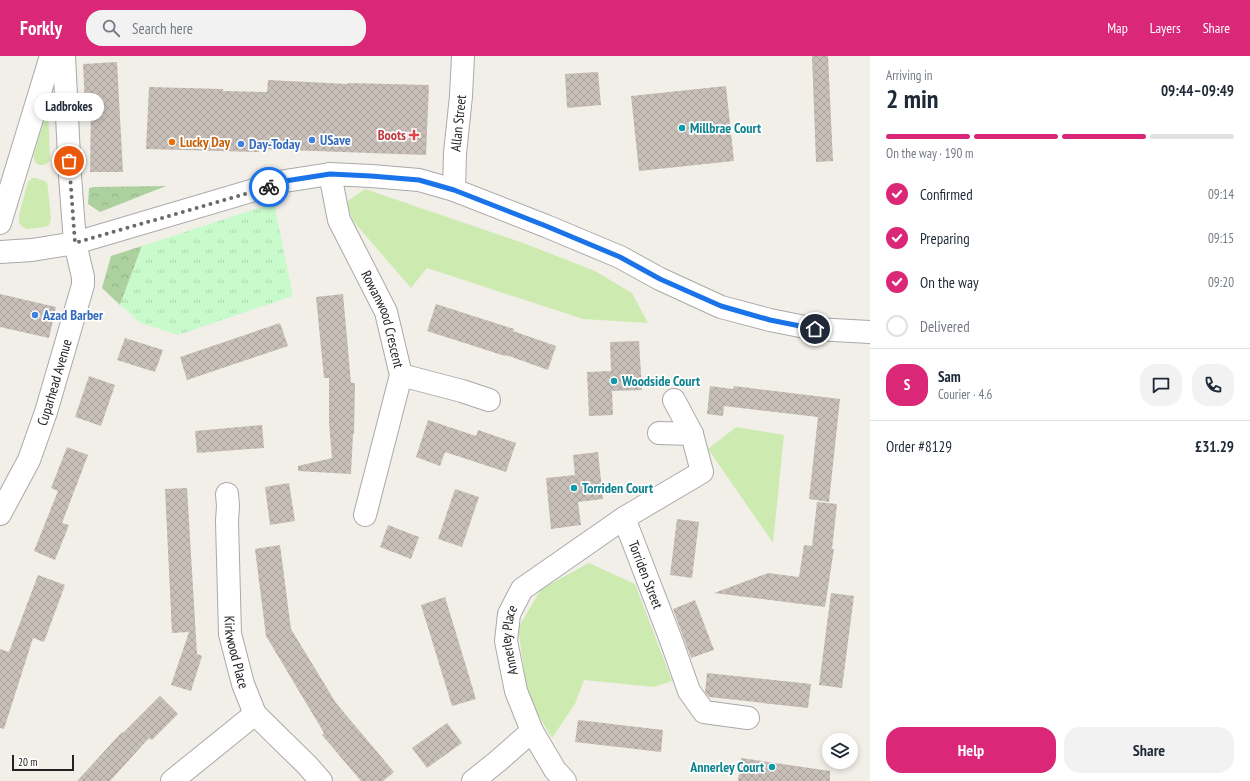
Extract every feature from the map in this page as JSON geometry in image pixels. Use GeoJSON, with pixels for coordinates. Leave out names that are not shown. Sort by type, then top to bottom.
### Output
{"type":"FeatureCollection","features":[{"type":"Feature","properties":{"kind":"street"},"geometry":{"type":"LineString","coordinates":[[0,223],[51,56]]}},
{"type":"Feature","properties":{"kind":"street","name":"Cuparhead Avenue"},"geometry":{"type":"LineString","coordinates":[[0,514],[29,460],[46,412],[83,285],[83,277],[75,243],[64,56]]}},
{"type":"Feature","properties":{"kind":"street","name":"Allan Street"},"geometry":{"type":"LineString","coordinates":[[454,190],[455,153],[461,96],[462,56]]}},
{"type":"Feature","properties":{"kind":"street"},"geometry":{"type":"LineString","coordinates":[[0,252],[32,250],[75,243],[285,181],[330,174],[419,180],[454,190],[546,226],[620,257],[660,279],[721,306],[770,320],[815,329],[870,332]]}},
{"type":"Feature","properties":{"kind":"street","name":"Rowanwood Crescent"},"geometry":{"type":"LineString","coordinates":[[330,174],[339,220],[386,312],[401,375],[365,515]]}},
{"type":"Feature","properties":{"kind":"street"},"geometry":{"type":"LineString","coordinates":[[401,375],[462,391],[489,400]]}},
{"type":"Feature","properties":{"kind":"street"},"geometry":{"type":"LineString","coordinates":[[624,518],[702,472],[692,434],[674,400]]}},
{"type":"Feature","properties":{"kind":"street"},"geometry":{"type":"LineString","coordinates":[[659,432],[692,434]]}},
{"type":"Feature","properties":{"kind":"street","name":"Kirkwood Place"},"geometry":{"type":"LineString","coordinates":[[227,494],[228,506],[226,521],[230,634],[243,684],[254,714],[307,765],[320,781]]}},
{"type":"Feature","properties":{"kind":"street","name":"Torriden Street"},"geometry":{"type":"LineString","coordinates":[[624,518],[689,691],[704,712],[748,718]]}},
{"type":"Feature","properties":{"kind":"street","name":"Annerley Place"},"geometry":{"type":"LineString","coordinates":[[565,781],[555,770],[532,731],[516,691],[506,641],[509,614],[522,589],[624,518]]}},
{"type":"Feature","properties":{"kind":"street"},"geometry":{"type":"LineString","coordinates":[[172,781],[254,714]]}},
{"type":"Feature","properties":{"kind":"street"},"geometry":{"type":"LineString","coordinates":[[473,781],[532,731]]}},
{"type":"Feature","properties":{"kind":"green space"},"geometry":{"type":"Polygon","coordinates":[[[48,107],[50,159],[48,163],[39,165],[34,160],[34,154],[48,107]]]}},
{"type":"Feature","properties":{"kind":"green space"},"geometry":{"type":"Polygon","coordinates":[[[32,178],[47,182],[51,220],[49,225],[44,227],[27,229],[22,227],[19,223],[19,215],[28,182],[32,178]]]}},
{"type":"Feature","properties":{"kind":"green space"},"geometry":{"type":"Polygon","coordinates":[[[166,186],[100,212],[88,204],[89,188],[166,186]]]}},
{"type":"Feature","properties":{"kind":"green space"},"geometry":{"type":"Polygon","coordinates":[[[365,189],[526,244],[595,271],[632,293],[648,323],[583,319],[427,268],[411,288],[353,221],[346,202],[365,189]]]}},
{"type":"Feature","properties":{"kind":"green space"},"geometry":{"type":"Polygon","coordinates":[[[274,203],[293,296],[178,335],[141,323],[120,305],[142,246],[274,203]]]}},
{"type":"Feature","properties":{"kind":"green space"},"geometry":{"type":"Polygon","coordinates":[[[142,246],[120,305],[102,288],[111,256],[142,246]]]}},
{"type":"Feature","properties":{"kind":"green space"},"geometry":{"type":"Polygon","coordinates":[[[736,427],[784,435],[773,543],[708,449],[736,427]]]}},
{"type":"Feature","properties":{"kind":"green space"},"geometry":{"type":"Polygon","coordinates":[[[589,563],[635,584],[672,681],[654,687],[584,680],[575,704],[552,738],[528,698],[518,628],[541,589],[589,563]]]}},
{"type":"Feature","properties":{"kind":"building"},"geometry":{"type":"Polygon","coordinates":[[[812,56],[828,56],[833,161],[816,162],[812,56]]]}},
{"type":"Feature","properties":{"kind":"building"},"geometry":{"type":"Polygon","coordinates":[[[117,62],[123,172],[90,172],[91,104],[85,104],[83,64],[117,62]]]}},
{"type":"Feature","properties":{"kind":"building"},"geometry":{"type":"Polygon","coordinates":[[[598,72],[601,105],[567,108],[565,74],[598,72]]]}},
{"type":"Feature","properties":{"kind":"building"},"geometry":{"type":"Polygon","coordinates":[[[268,80],[348,84],[429,85],[426,155],[259,149],[259,152],[146,149],[149,87],[267,92],[268,80]]]}},
{"type":"Feature","properties":{"kind":"building","name":"Millbrae Court"},"geometry":{"type":"Polygon","coordinates":[[[726,86],[734,161],[639,171],[631,96],[726,86]]]}},
{"type":"Feature","properties":{"kind":"building"},"geometry":{"type":"Polygon","coordinates":[[[0,294],[56,307],[49,338],[0,327],[0,294]]]}},
{"type":"Feature","properties":{"kind":"building"},"geometry":{"type":"Polygon","coordinates":[[[343,294],[351,383],[355,383],[354,434],[351,474],[298,471],[298,466],[332,458],[329,423],[329,378],[324,378],[316,297],[343,294]]]}},
{"type":"Feature","properties":{"kind":"building"},"geometry":{"type":"Polygon","coordinates":[[[436,304],[514,329],[513,331],[556,346],[548,370],[506,355],[505,356],[427,331],[436,304]]]}},
{"type":"Feature","properties":{"kind":"building"},"geometry":{"type":"Polygon","coordinates":[[[280,323],[288,346],[187,380],[180,357],[280,323]]]}},
{"type":"Feature","properties":{"kind":"building"},"geometry":{"type":"Polygon","coordinates":[[[125,338],[163,350],[155,372],[117,360],[125,338]]]}},
{"type":"Feature","properties":{"kind":"building","name":"Woodside Court"},"geometry":{"type":"Polygon","coordinates":[[[639,341],[642,390],[612,391],[613,415],[589,416],[587,372],[611,371],[610,342],[639,341]]]}},
{"type":"Feature","properties":{"kind":"building"},"geometry":{"type":"Polygon","coordinates":[[[89,376],[115,385],[101,426],[75,417],[89,376]]]}},
{"type":"Feature","properties":{"kind":"building"},"geometry":{"type":"Polygon","coordinates":[[[710,386],[733,389],[734,386],[840,399],[829,502],[809,499],[818,417],[724,406],[723,416],[707,414],[710,386]]]}},
{"type":"Feature","properties":{"kind":"building"},"geometry":{"type":"Polygon","coordinates":[[[428,420],[476,436],[478,430],[516,443],[506,472],[445,452],[440,466],[416,457],[428,420]]]}},
{"type":"Feature","properties":{"kind":"building"},"geometry":{"type":"Polygon","coordinates":[[[262,425],[264,448],[197,453],[195,431],[262,425]]]}},
{"type":"Feature","properties":{"kind":"building"},"geometry":{"type":"Polygon","coordinates":[[[67,447],[88,455],[62,523],[69,525],[55,560],[34,551],[58,491],[51,488],[67,447]]]}},
{"type":"Feature","properties":{"kind":"building","name":"Torriden Court"},"geometry":{"type":"Polygon","coordinates":[[[598,452],[603,499],[578,502],[581,525],[551,529],[546,478],[575,475],[573,455],[598,452]]]}},
{"type":"Feature","properties":{"kind":"building"},"geometry":{"type":"Polygon","coordinates":[[[289,483],[295,521],[270,525],[265,487],[289,483]]]}},
{"type":"Feature","properties":{"kind":"building"},"geometry":{"type":"Polygon","coordinates":[[[187,488],[197,654],[202,656],[191,691],[171,685],[189,632],[172,633],[165,489],[187,488]]]}},
{"type":"Feature","properties":{"kind":"building"},"geometry":{"type":"Polygon","coordinates":[[[455,489],[479,497],[462,547],[438,539],[455,489]]]}},
{"type":"Feature","properties":{"kind":"building"},"geometry":{"type":"Polygon","coordinates":[[[817,502],[837,504],[832,549],[834,549],[825,607],[714,593],[768,573],[799,577],[804,545],[812,546],[817,502]]]}},
{"type":"Feature","properties":{"kind":"building"},"geometry":{"type":"Polygon","coordinates":[[[677,519],[699,522],[692,578],[670,575],[677,519]]]}},
{"type":"Feature","properties":{"kind":"building"},"geometry":{"type":"Polygon","coordinates":[[[388,525],[419,537],[411,559],[380,547],[388,525]]]}},
{"type":"Feature","properties":{"kind":"building"},"geometry":{"type":"Polygon","coordinates":[[[280,545],[291,629],[336,703],[394,772],[383,781],[361,781],[322,735],[324,733],[266,636],[255,549],[280,545]]]}},
{"type":"Feature","properties":{"kind":"building"},"geometry":{"type":"Polygon","coordinates":[[[38,575],[65,585],[44,642],[33,638],[4,729],[0,728],[0,649],[9,652],[38,575]]]}},
{"type":"Feature","properties":{"kind":"building"},"geometry":{"type":"Polygon","coordinates":[[[831,593],[854,596],[842,688],[819,685],[831,593]]]}},
{"type":"Feature","properties":{"kind":"building"},"geometry":{"type":"Polygon","coordinates":[[[445,597],[476,699],[452,706],[421,605],[445,597]]]}},
{"type":"Feature","properties":{"kind":"building"},"geometry":{"type":"Polygon","coordinates":[[[695,600],[714,650],[691,658],[673,609],[695,600]]]}},
{"type":"Feature","properties":{"kind":"building"},"geometry":{"type":"Polygon","coordinates":[[[707,673],[811,684],[808,708],[709,697],[705,692],[707,673]]]}},
{"type":"Feature","properties":{"kind":"building"},"geometry":{"type":"Polygon","coordinates":[[[160,696],[178,714],[152,740],[149,738],[110,781],[77,781],[122,732],[123,733],[160,696]]]}},
{"type":"Feature","properties":{"kind":"building"},"geometry":{"type":"Polygon","coordinates":[[[578,720],[663,730],[661,752],[575,742],[578,720]]]}},
{"type":"Feature","properties":{"kind":"building"},"geometry":{"type":"Polygon","coordinates":[[[447,723],[462,743],[427,768],[412,748],[447,723]]]}},
{"type":"Feature","properties":{"kind":"building","name":"Annerley Court"},"geometry":{"type":"Polygon","coordinates":[[[741,758],[830,771],[830,781],[738,781],[741,758]]]}},
{"type":"Feature","properties":{"kind":"way so far"},"geometry":{"type":"LineString","coordinates":[[69,161],[75,243],[269,187]]}},
{"type":"Feature","properties":{"kind":"place","name":"Millbrae Court"},"geometry":{"type":"Point","coordinates":[682,128]}},
{"type":"Feature","properties":{"kind":"place","name":"Boots"},"geometry":{"type":"Point","coordinates":[414,135]}},
{"type":"Feature","properties":{"kind":"place","name":"USave"},"geometry":{"type":"Point","coordinates":[312,140]}},
{"type":"Feature","properties":{"kind":"place","name":"Lucky Day"},"geometry":{"type":"Point","coordinates":[172,142]}},
{"type":"Feature","properties":{"kind":"place","name":"Day-Today"},"geometry":{"type":"Point","coordinates":[241,144]}},
{"type":"Feature","properties":{"kind":"place","name":"Ladbrokes"},"geometry":{"type":"Point","coordinates":[69,161]}},
{"type":"Feature","properties":{"kind":"place","name":"Azad Barber"},"geometry":{"type":"Point","coordinates":[35,315]}},
{"type":"Feature","properties":{"kind":"place","name":"Woodside Court"},"geometry":{"type":"Point","coordinates":[614,381]}},
{"type":"Feature","properties":{"kind":"place","name":"Torriden Court"},"geometry":{"type":"Point","coordinates":[574,488]}},
{"type":"Feature","properties":{"kind":"place","name":"Annerley Court"},"geometry":{"type":"Point","coordinates":[772,767]}},
{"type":"Feature","properties":{"kind":"route"},"geometry":{"type":"LineString","coordinates":[[269,187],[285,181],[330,174],[419,180],[454,190],[546,226],[620,257],[660,279],[721,306],[770,320],[815,329]]}}]}
